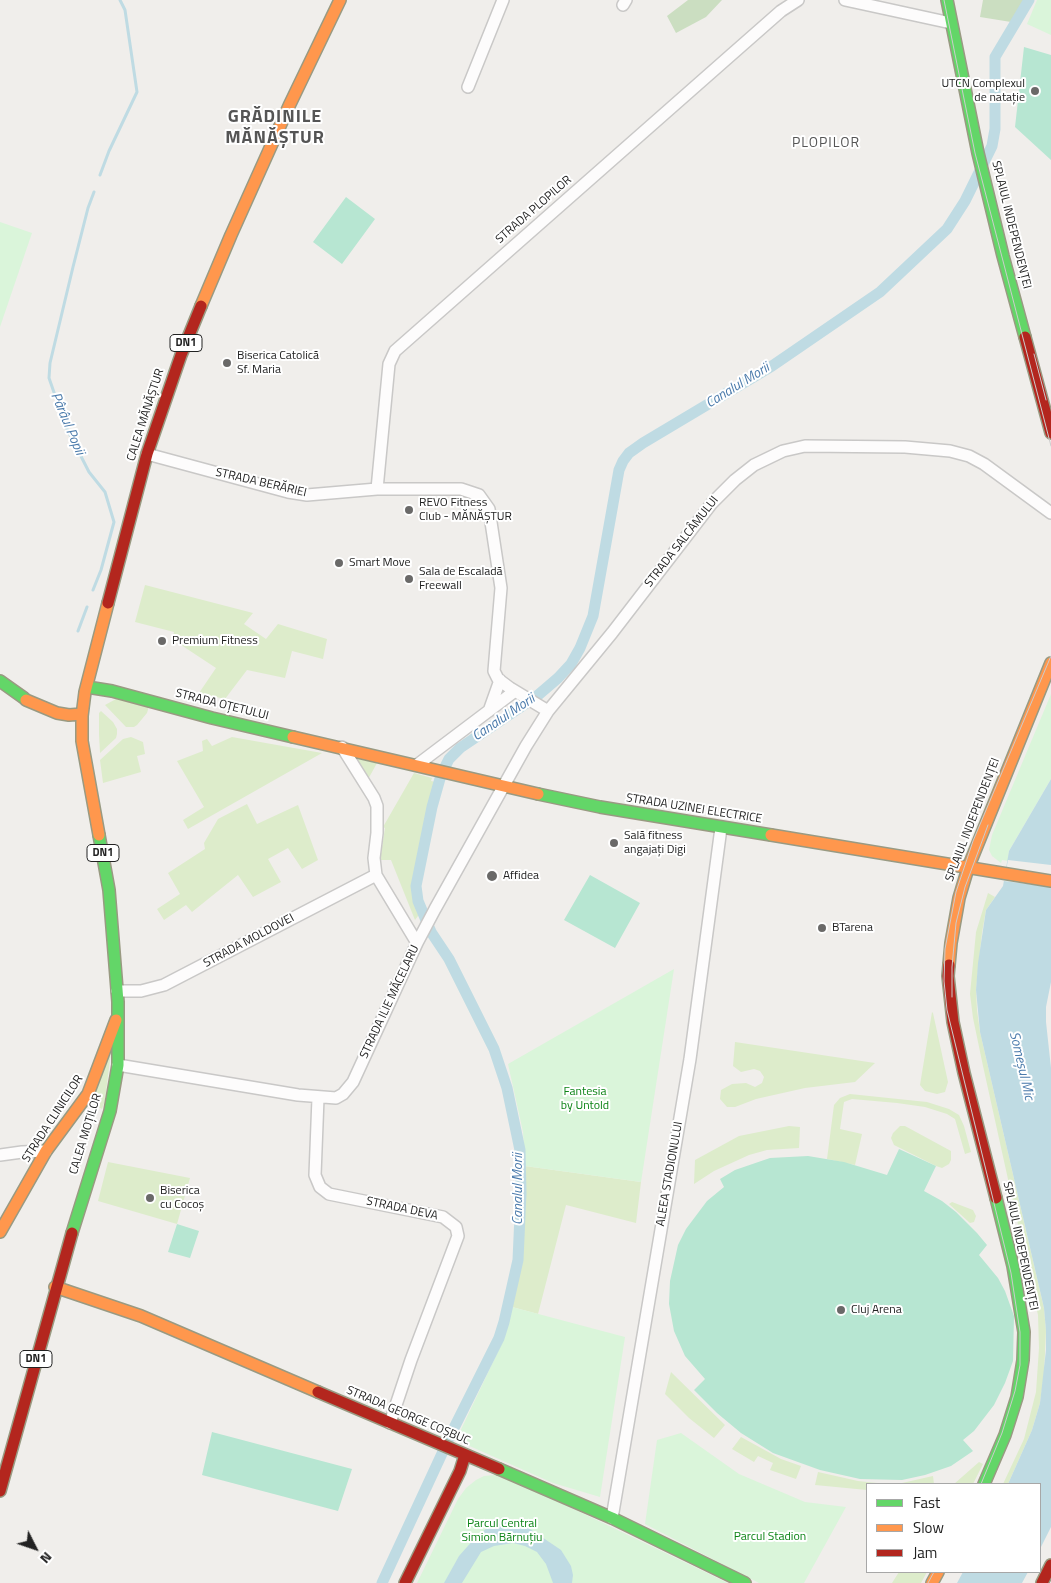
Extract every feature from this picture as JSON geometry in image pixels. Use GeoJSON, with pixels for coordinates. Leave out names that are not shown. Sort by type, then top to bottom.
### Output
{"type":"FeatureCollection","features":[{"type":"Feature","properties":{"kind":"main road","name":"CALEA MĂNĂȘTUR"},"geometry":{"type":"LineString","coordinates":[[82,715],[87,687],[148,454],[167,393],[191,330],[289,106],[340,0]]}},
{"type":"Feature","properties":{"kind":"main road"},"geometry":{"type":"LineString","coordinates":[[946,0],[951,23]]}},
{"type":"Feature","properties":{"kind":"main road","name":"SPLAIUL INDEPENDENȚEI"},"geometry":{"type":"LineString","coordinates":[[951,23],[978,153],[1003,256],[1051,432]]}},
{"type":"Feature","properties":{"kind":"main road","name":"SPLAIUL INDEPENDENȚEI"},"geometry":{"type":"LineString","coordinates":[[984,1483],[1005,1435],[1017,1397],[1024,1345],[1022,1319],[1013,1266],[979,1129],[980,1091],[962,1020],[949,993],[949,961],[958,898],[968,868],[1051,663]]}},
{"type":"Feature","properties":{"kind":"main road"},"geometry":{"type":"LineString","coordinates":[[0,681],[25,699],[57,713],[82,715]]}},
{"type":"Feature","properties":{"kind":"main road","name":"STRADA OȚETULUI"},"geometry":{"type":"LineString","coordinates":[[87,687],[112,691],[212,718],[417,764]]}},
{"type":"Feature","properties":{"kind":"main road","name":"CALEA MOȚILOR"},"geometry":{"type":"LineString","coordinates":[[0,1491],[55,1287],[110,1111],[118,1065],[117,991],[109,890],[83,755],[82,715]]}},
{"type":"Feature","properties":{"kind":"main road","name":"STRADA UZINEI ELECTRICE"},"geometry":{"type":"LineString","coordinates":[[417,764],[503,786],[600,807],[1051,881]]}},
{"type":"Feature","properties":{"kind":"main road","name":"STRADA CLINICILOR"},"geometry":{"type":"LineString","coordinates":[[0,1232],[46,1152],[80,1107],[92,1087],[118,1016]]}},
{"type":"Feature","properties":{"kind":"main road","name":"STRADA GEORGE COȘBUC"},"geometry":{"type":"LineString","coordinates":[[55,1287],[141,1316],[439,1443],[612,1518],[745,1583]]}},
{"type":"Feature","properties":{"kind":"main road"},"geometry":{"type":"LineString","coordinates":[[405,1583],[460,1471],[465,1455]]}},
{"type":"Feature","properties":{"kind":"main road"},"geometry":{"type":"LineString","coordinates":[[1042,1583],[1051,1565]]}},
{"type":"Feature","properties":{"kind":"street"},"geometry":{"type":"LineString","coordinates":[[468,87],[504,0]]}},
{"type":"Feature","properties":{"kind":"street","name":"STRADA PLOPILOR"},"geometry":{"type":"LineString","coordinates":[[377,489],[389,364],[395,351],[738,48],[781,11],[798,0]]}},
{"type":"Feature","properties":{"kind":"street"},"geometry":{"type":"LineString","coordinates":[[846,0],[951,23]]}},
{"type":"Feature","properties":{"kind":"street","name":"STRADA SALCÂMULUI"},"geometry":{"type":"LineString","coordinates":[[548,711],[612,633],[712,503],[754,465],[782,451],[817,445],[905,447],[959,453],[984,464],[1051,513]]}},
{"type":"Feature","properties":{"kind":"street","name":"STRADA BERĂRIEI"},"geometry":{"type":"LineString","coordinates":[[148,454],[288,492],[308,495],[377,489],[461,489],[474,492],[484,500],[489,509],[502,588],[494,666],[496,675],[500,680]]}},
{"type":"Feature","properties":{"kind":"street"},"geometry":{"type":"LineString","coordinates":[[489,711],[500,680],[548,711]]}},
{"type":"Feature","properties":{"kind":"street"},"geometry":{"type":"LineString","coordinates":[[417,764],[489,711],[519,693]]}},
{"type":"Feature","properties":{"kind":"street","name":"STRADA ILIE MĂCELARU"},"geometry":{"type":"LineString","coordinates":[[118,1065],[318,1098],[336,1098],[342,1095],[353,1082],[435,909],[503,786],[548,711]]}},
{"type":"Feature","properties":{"kind":"street"},"geometry":{"type":"LineString","coordinates":[[347,748],[377,806],[377,833],[374,858],[376,874],[420,939]]}},
{"type":"Feature","properties":{"kind":"street","name":"ALEEA STADIONULUI"},"geometry":{"type":"LineString","coordinates":[[612,1518],[690,1058],[721,828]]}},
{"type":"Feature","properties":{"kind":"street","name":"STRADA MOLDOVEI"},"geometry":{"type":"LineString","coordinates":[[117,991],[140,990],[164,985],[376,874]]}},
{"type":"Feature","properties":{"kind":"street","name":"STRADA DEVA"},"geometry":{"type":"LineString","coordinates":[[318,1098],[315,1175],[316,1182],[323,1190],[329,1194],[443,1217],[456,1227],[458,1236],[390,1423]]}},
{"type":"Feature","properties":{"kind":"street"},"geometry":{"type":"LineString","coordinates":[[0,1155],[22,1152],[46,1152]]}},
{"type":"Feature","properties":{"kind":"green space"},"geometry":{"type":"Polygon","coordinates":[[[688,0],[722,0],[706,17],[676,33],[667,16],[688,0]]]}},
{"type":"Feature","properties":{"kind":"green space"},"geometry":{"type":"Polygon","coordinates":[[[983,0],[1025,0],[1011,22],[980,17],[983,0]]]}},
{"type":"Feature","properties":{"kind":"green space"},"geometry":{"type":"Polygon","coordinates":[[[1037,0],[1051,0],[1051,35],[1027,24],[1037,0]]]}},
{"type":"Feature","properties":{"kind":"green space","name":"UTCN Complexul de natație"},"geometry":{"type":"Polygon","coordinates":[[[1024,47],[1051,55],[1051,160],[1015,127],[1024,47]]]}},
{"type":"Feature","properties":{"kind":"green space"},"geometry":{"type":"Polygon","coordinates":[[[346,197],[375,219],[342,264],[313,242],[346,197]]]}},
{"type":"Feature","properties":{"kind":"green space"},"geometry":{"type":"Polygon","coordinates":[[[0,222],[32,233],[0,327],[0,222]]]}},
{"type":"Feature","properties":{"kind":"green space"},"geometry":{"type":"Polygon","coordinates":[[[145,585],[253,613],[244,624],[266,639],[278,624],[327,639],[323,659],[292,651],[285,678],[247,670],[225,699],[199,693],[216,668],[172,639],[174,632],[135,622],[145,585]]]}},
{"type":"Feature","properties":{"kind":"green space"},"geometry":{"type":"Polygon","coordinates":[[[1051,694],[1051,779],[1009,851],[1008,861],[1002,860],[1001,863],[992,856],[989,850],[992,835],[1051,694]]]}},
{"type":"Feature","properties":{"kind":"green space"},"geometry":{"type":"Polygon","coordinates":[[[116,699],[149,706],[147,713],[134,727],[126,727],[105,705],[116,699]]]}},
{"type":"Feature","properties":{"kind":"green space"},"geometry":{"type":"Polygon","coordinates":[[[101,711],[113,722],[117,729],[117,734],[116,738],[100,753],[99,713],[101,711]]]}},
{"type":"Feature","properties":{"kind":"green space"},"geometry":{"type":"Polygon","coordinates":[[[131,737],[143,742],[145,754],[137,756],[141,772],[103,783],[100,760],[123,739],[131,737]]]}},
{"type":"Feature","properties":{"kind":"green space"},"geometry":{"type":"Polygon","coordinates":[[[232,737],[322,753],[188,829],[183,820],[204,807],[177,761],[203,751],[202,741],[207,739],[212,746],[232,737]]]}},
{"type":"Feature","properties":{"kind":"green space"},"geometry":{"type":"Polygon","coordinates":[[[358,759],[377,763],[366,783],[356,762],[358,759]]]}},
{"type":"Feature","properties":{"kind":"green space"},"geometry":{"type":"Polygon","coordinates":[[[414,773],[432,778],[431,781],[436,782],[427,808],[414,884],[414,898],[421,912],[415,920],[391,860],[380,860],[385,828],[383,827],[414,773]]]}},
{"type":"Feature","properties":{"kind":"green space"},"geometry":{"type":"Polygon","coordinates":[[[247,804],[257,824],[298,805],[318,860],[302,869],[288,848],[268,859],[281,882],[253,897],[238,875],[192,912],[186,905],[164,920],[157,909],[180,894],[168,873],[205,849],[204,843],[218,819],[247,804]]]}},
{"type":"Feature","properties":{"kind":"green space"},"geometry":{"type":"Polygon","coordinates":[[[590,875],[640,903],[615,948],[564,920],[590,875]]]}},
{"type":"Feature","properties":{"kind":"green space"},"geometry":{"type":"Polygon","coordinates":[[[988,893],[995,897],[986,910],[982,933],[976,990],[977,1010],[980,1032],[1044,1308],[1046,1331],[1044,1375],[1040,1403],[1032,1430],[1008,1483],[1003,1483],[1024,1439],[1036,1392],[1039,1348],[1038,1315],[973,1018],[970,994],[976,932],[988,893]]]}},
{"type":"Feature","properties":{"kind":"green space","name":"Fantesia by Untold"},"geometry":{"type":"Polygon","coordinates":[[[674,969],[641,1182],[525,1166],[523,1132],[508,1064],[674,969]]]}},
{"type":"Feature","properties":{"kind":"green space"},"geometry":{"type":"Polygon","coordinates":[[[932,1012],[948,1082],[945,1092],[937,1094],[925,1091],[920,1085],[932,1012]]]}},
{"type":"Feature","properties":{"kind":"green space"},"geometry":{"type":"Polygon","coordinates":[[[735,1042],[875,1063],[855,1082],[805,1088],[756,1099],[735,1107],[727,1107],[720,1099],[721,1090],[732,1084],[746,1083],[755,1087],[762,1083],[764,1077],[760,1071],[754,1069],[741,1072],[733,1066],[735,1042]]]}},
{"type":"Feature","properties":{"kind":"green space"},"geometry":{"type":"Polygon","coordinates":[[[111,1052],[105,1100],[102,1109],[90,1102],[111,1052]]]}},
{"type":"Feature","properties":{"kind":"green space"},"geometry":{"type":"Polygon","coordinates":[[[850,1094],[927,1102],[949,1109],[959,1115],[971,1152],[965,1154],[955,1119],[947,1114],[925,1107],[852,1099],[844,1102],[840,1129],[862,1134],[855,1165],[827,1159],[834,1105],[840,1098],[850,1094]]]}},
{"type":"Feature","properties":{"kind":"green space"},"geometry":{"type":"Polygon","coordinates":[[[789,1126],[800,1127],[799,1148],[767,1150],[749,1155],[714,1171],[694,1184],[695,1160],[739,1136],[789,1126]]]}},
{"type":"Feature","properties":{"kind":"green space"},"geometry":{"type":"Polygon","coordinates":[[[900,1126],[905,1126],[951,1151],[949,1164],[942,1168],[936,1166],[894,1145],[891,1138],[900,1126]]]}},
{"type":"Feature","properties":{"kind":"green space","name":"Cluj Arena"},"geometry":{"type":"Polygon","coordinates":[[[899,1149],[936,1166],[924,1191],[942,1201],[956,1212],[987,1245],[979,1255],[998,1278],[1014,1316],[1013,1361],[994,1405],[974,1431],[963,1440],[973,1451],[951,1466],[925,1475],[902,1480],[860,1479],[820,1470],[773,1453],[741,1433],[694,1390],[705,1379],[685,1356],[674,1331],[669,1304],[670,1281],[678,1245],[686,1229],[707,1201],[724,1187],[720,1179],[735,1170],[770,1158],[808,1156],[844,1162],[887,1175],[899,1149]]]}},
{"type":"Feature","properties":{"kind":"green space"},"geometry":{"type":"Polygon","coordinates":[[[108,1162],[190,1178],[177,1224],[98,1201],[108,1162]]]}},
{"type":"Feature","properties":{"kind":"green space"},"geometry":{"type":"Polygon","coordinates":[[[525,1166],[641,1182],[636,1223],[566,1205],[538,1314],[512,1307],[521,1268],[525,1166]]]}},
{"type":"Feature","properties":{"kind":"green space"},"geometry":{"type":"Polygon","coordinates":[[[952,1202],[973,1210],[976,1216],[974,1222],[970,1223],[949,1204],[952,1202]]]}},
{"type":"Feature","properties":{"kind":"green space"},"geometry":{"type":"Polygon","coordinates":[[[177,1224],[199,1231],[190,1258],[168,1252],[177,1224]]]}},
{"type":"Feature","properties":{"kind":"green space"},"geometry":{"type":"Polygon","coordinates":[[[512,1307],[625,1337],[600,1497],[553,1483],[456,1440],[502,1343],[512,1307]]]}},
{"type":"Feature","properties":{"kind":"green space"},"geometry":{"type":"Polygon","coordinates":[[[671,1372],[725,1425],[714,1438],[689,1418],[665,1394],[671,1372]]]}},
{"type":"Feature","properties":{"kind":"green space"},"geometry":{"type":"Polygon","coordinates":[[[212,1432],[352,1469],[338,1511],[202,1475],[212,1432]]]}},
{"type":"Feature","properties":{"kind":"green space","name":"Parcul Stadion"},"geometry":{"type":"Polygon","coordinates":[[[681,1433],[739,1474],[805,1502],[846,1507],[804,1583],[759,1583],[645,1524],[657,1440],[681,1433]]]}},
{"type":"Feature","properties":{"kind":"green space"},"geometry":{"type":"Polygon","coordinates":[[[741,1437],[781,1459],[801,1466],[796,1479],[770,1470],[773,1463],[758,1456],[754,1462],[732,1449],[741,1437]]]}},
{"type":"Feature","properties":{"kind":"green space"},"geometry":{"type":"Polygon","coordinates":[[[979,1462],[983,1464],[974,1483],[955,1483],[979,1462]]]}},
{"type":"Feature","properties":{"kind":"green space"},"geometry":{"type":"Polygon","coordinates":[[[818,1472],[858,1481],[877,1483],[866,1483],[866,1490],[815,1485],[818,1472]]]}},
{"type":"Feature","properties":{"kind":"green space","name":"Parcul Central Simion Bărnuțiu"},"geometry":{"type":"Polygon","coordinates":[[[484,1476],[505,1476],[728,1583],[417,1583],[458,1499],[466,1488],[476,1480],[484,1476]]]}},
{"type":"Feature","properties":{"kind":"green space"},"geometry":{"type":"Polygon","coordinates":[[[933,1476],[934,1483],[902,1483],[933,1476]]]}},
{"type":"Feature","properties":{"kind":"green space"},"geometry":{"type":"Polygon","coordinates":[[[898,1573],[926,1573],[921,1583],[892,1583],[898,1573]]]}},
{"type":"Feature","properties":{"kind":"water","name":"Someșul Mic"},"geometry":{"type":"Polygon","coordinates":[[[1051,779],[1051,982],[1046,1007],[1046,1022],[1051,1068],[1051,1527],[1041,1547],[1041,1483],[1008,1483],[1032,1430],[1040,1403],[1046,1350],[1044,1308],[980,1032],[976,990],[986,910],[1003,886],[1009,851],[1051,779]]]}},
{"type":"Feature","properties":{"kind":"water"},"geometry":{"type":"Polygon","coordinates":[[[510,1522],[527,1527],[561,1550],[571,1566],[572,1583],[553,1583],[546,1564],[537,1552],[513,1543],[494,1546],[481,1552],[462,1583],[444,1583],[459,1556],[475,1538],[488,1527],[510,1522]]]}},
{"type":"Feature","properties":{"kind":"water"},"geometry":{"type":"Polygon","coordinates":[[[962,1573],[1027,1573],[1022,1583],[957,1583],[962,1573]]]}},
{"type":"Feature","properties":{"kind":"pier"},"geometry":{"type":"Polygon","coordinates":[[[1008,860],[1051,865],[1051,887],[1004,881],[1008,860]]]}},
{"type":"Feature","properties":{"kind":"waterway","name":"Pârâul Popii"},"geometry":{"type":"LineString","coordinates":[[100,175],[109,151],[137,92],[125,10],[120,0]]}},
{"type":"Feature","properties":{"kind":"waterway","name":"Canalul Morii"},"geometry":{"type":"LineString","coordinates":[[382,1583],[452,1432],[499,1338],[518,1260],[521,1193],[520,1150],[507,1088],[494,1049],[449,959],[431,932],[418,901],[416,886],[432,807],[441,775],[449,759],[460,748],[537,696],[571,664],[580,648],[593,616],[619,470],[629,453],[772,366],[880,292],[947,229],[965,201],[992,146],[995,129],[995,57],[1029,0]]}},
{"type":"Feature","properties":{"kind":"waterway","name":"Pârâul Popii"},"geometry":{"type":"LineString","coordinates":[[93,590],[101,570],[114,522],[105,492],[89,472],[66,427],[49,378],[50,363],[73,267],[94,192]]}},
{"type":"Feature","properties":{"kind":"waterway","name":"Pârâul Popii"},"geometry":{"type":"LineString","coordinates":[[78,631],[87,607]]}},
{"type":"Feature","properties":{"kind":"tram line"},"geometry":{"type":"LineString","coordinates":[[944,0],[975,153],[1051,446]]}},
{"type":"Feature","properties":{"kind":"tram line"},"geometry":{"type":"LineString","coordinates":[[1034,354],[1046,400]]}},
{"type":"Feature","properties":{"kind":"tram line"},"geometry":{"type":"LineString","coordinates":[[981,1483],[1002,1433],[1015,1391],[1020,1365],[1020,1332],[1011,1273],[947,1010],[944,981],[945,949],[956,892],[973,841],[1051,656]]}},
{"type":"Feature","properties":{"kind":"tram line"},"geometry":{"type":"LineString","coordinates":[[952,997],[952,967],[956,923],[965,887],[988,825]]}},
{"type":"Feature","properties":{"kind":"tram line"},"geometry":{"type":"LineString","coordinates":[[928,1583],[933,1573]]}},
{"type":"Feature","properties":{"kind":"traffic: fast"},"geometry":{"type":"LineString","coordinates":[[947,0],[978,153],[1025,337]]}},
{"type":"Feature","properties":{"kind":"traffic: fast"},"geometry":{"type":"LineString","coordinates":[[0,681],[24,698]]}},
{"type":"Feature","properties":{"kind":"traffic: fast"},"geometry":{"type":"LineString","coordinates":[[87,687],[112,691],[212,718],[293,737]]}},
{"type":"Feature","properties":{"kind":"traffic: fast"},"geometry":{"type":"LineString","coordinates":[[538,794],[600,807],[771,835]]}},
{"type":"Feature","properties":{"kind":"traffic: fast"},"geometry":{"type":"LineString","coordinates":[[72,1233],[110,1111],[118,1065],[118,1002],[109,890],[99,835]]}},
{"type":"Feature","properties":{"kind":"traffic: fast"},"geometry":{"type":"LineString","coordinates":[[984,1483],[1005,1435],[1017,1397],[1023,1360],[1024,1332],[1013,1266],[996,1198]]}},
{"type":"Feature","properties":{"kind":"traffic: fast"},"geometry":{"type":"LineString","coordinates":[[499,1469],[612,1518],[745,1583]]}},
{"type":"Feature","properties":{"kind":"traffic: slow"},"geometry":{"type":"LineString","coordinates":[[201,306],[289,106],[340,0]]}},
{"type":"Feature","properties":{"kind":"traffic: slow"},"geometry":{"type":"LineString","coordinates":[[99,835],[82,741],[82,716],[85,692],[108,603]]}},
{"type":"Feature","properties":{"kind":"traffic: slow"},"geometry":{"type":"LineString","coordinates":[[949,965],[959,898],[968,868],[1051,663]]}},
{"type":"Feature","properties":{"kind":"traffic: slow"},"geometry":{"type":"LineString","coordinates":[[26,700],[57,713],[69,715],[82,714]]}},
{"type":"Feature","properties":{"kind":"traffic: slow"},"geometry":{"type":"LineString","coordinates":[[293,737],[538,794]]}},
{"type":"Feature","properties":{"kind":"traffic: slow"},"geometry":{"type":"LineString","coordinates":[[771,835],[1051,881]]}},
{"type":"Feature","properties":{"kind":"traffic: slow"},"geometry":{"type":"LineString","coordinates":[[0,1232],[46,1151],[88,1094],[116,1020]]}},
{"type":"Feature","properties":{"kind":"traffic: slow"},"geometry":{"type":"LineString","coordinates":[[55,1287],[141,1316],[318,1392]]}},
{"type":"Feature","properties":{"kind":"traffic: slow"},"geometry":{"type":"LineString","coordinates":[[932,1583],[937,1573]]}},
{"type":"Feature","properties":{"kind":"traffic: jam"},"geometry":{"type":"LineString","coordinates":[[108,603],[147,454],[181,355],[201,306]]}},
{"type":"Feature","properties":{"kind":"traffic: jam"},"geometry":{"type":"LineString","coordinates":[[1025,337],[1051,433]]}},
{"type":"Feature","properties":{"kind":"traffic: jam"},"geometry":{"type":"LineString","coordinates":[[949,965],[948,976],[953,1022],[996,1198]]}},
{"type":"Feature","properties":{"kind":"traffic: jam"},"geometry":{"type":"LineString","coordinates":[[0,1491],[72,1233]]}},
{"type":"Feature","properties":{"kind":"traffic: jam"},"geometry":{"type":"LineString","coordinates":[[318,1392],[499,1469]]}},
{"type":"Feature","properties":{"kind":"traffic: jam"},"geometry":{"type":"LineString","coordinates":[[405,1583],[460,1471],[465,1455]]}},
{"type":"Feature","properties":{"kind":"traffic: jam"},"geometry":{"type":"LineString","coordinates":[[1042,1583],[1051,1565]]}},
{"type":"Feature","properties":{"kind":"place","name":"UTCN Complexul de natație"},"geometry":{"type":"Point","coordinates":[1035,91]}},
{"type":"Feature","properties":{"kind":"place","name":"Biserica Catolică Sf. Maria"},"geometry":{"type":"Point","coordinates":[227,363]}},
{"type":"Feature","properties":{"kind":"place","name":"REVO Fitness Club - MĂNĂȘTUR"},"geometry":{"type":"Point","coordinates":[409,510]}},
{"type":"Feature","properties":{"kind":"place","name":"Smart Move"},"geometry":{"type":"Point","coordinates":[339,563]}},
{"type":"Feature","properties":{"kind":"place","name":"Sala de Escaladă Freewall"},"geometry":{"type":"Point","coordinates":[409,579]}},
{"type":"Feature","properties":{"kind":"place","name":"Premium Fitness"},"geometry":{"type":"Point","coordinates":[162,641]}},
{"type":"Feature","properties":{"kind":"place","name":"Sală fitness angajați Digi"},"geometry":{"type":"Point","coordinates":[614,843]}},
{"type":"Feature","properties":{"kind":"place","name":"Affidea"},"geometry":{"type":"Point","coordinates":[492,876]}},
{"type":"Feature","properties":{"kind":"place","name":"BTarena"},"geometry":{"type":"Point","coordinates":[822,928]}},
{"type":"Feature","properties":{"kind":"place","name":"Biserica cu Cocoș"},"geometry":{"type":"Point","coordinates":[150,1198]}},
{"type":"Feature","properties":{"kind":"place","name":"Cluj Arena"},"geometry":{"type":"Point","coordinates":[841,1310]}},
{"type":"Feature","properties":{"kind":"district","name":"GRĂDINILE MĂNĂȘTUR"},"geometry":{"type":"Point","coordinates":[275,128]}},
{"type":"Feature","properties":{"kind":"district","name":"PLOPILOR"},"geometry":{"type":"Point","coordinates":[826,144]}}]}
